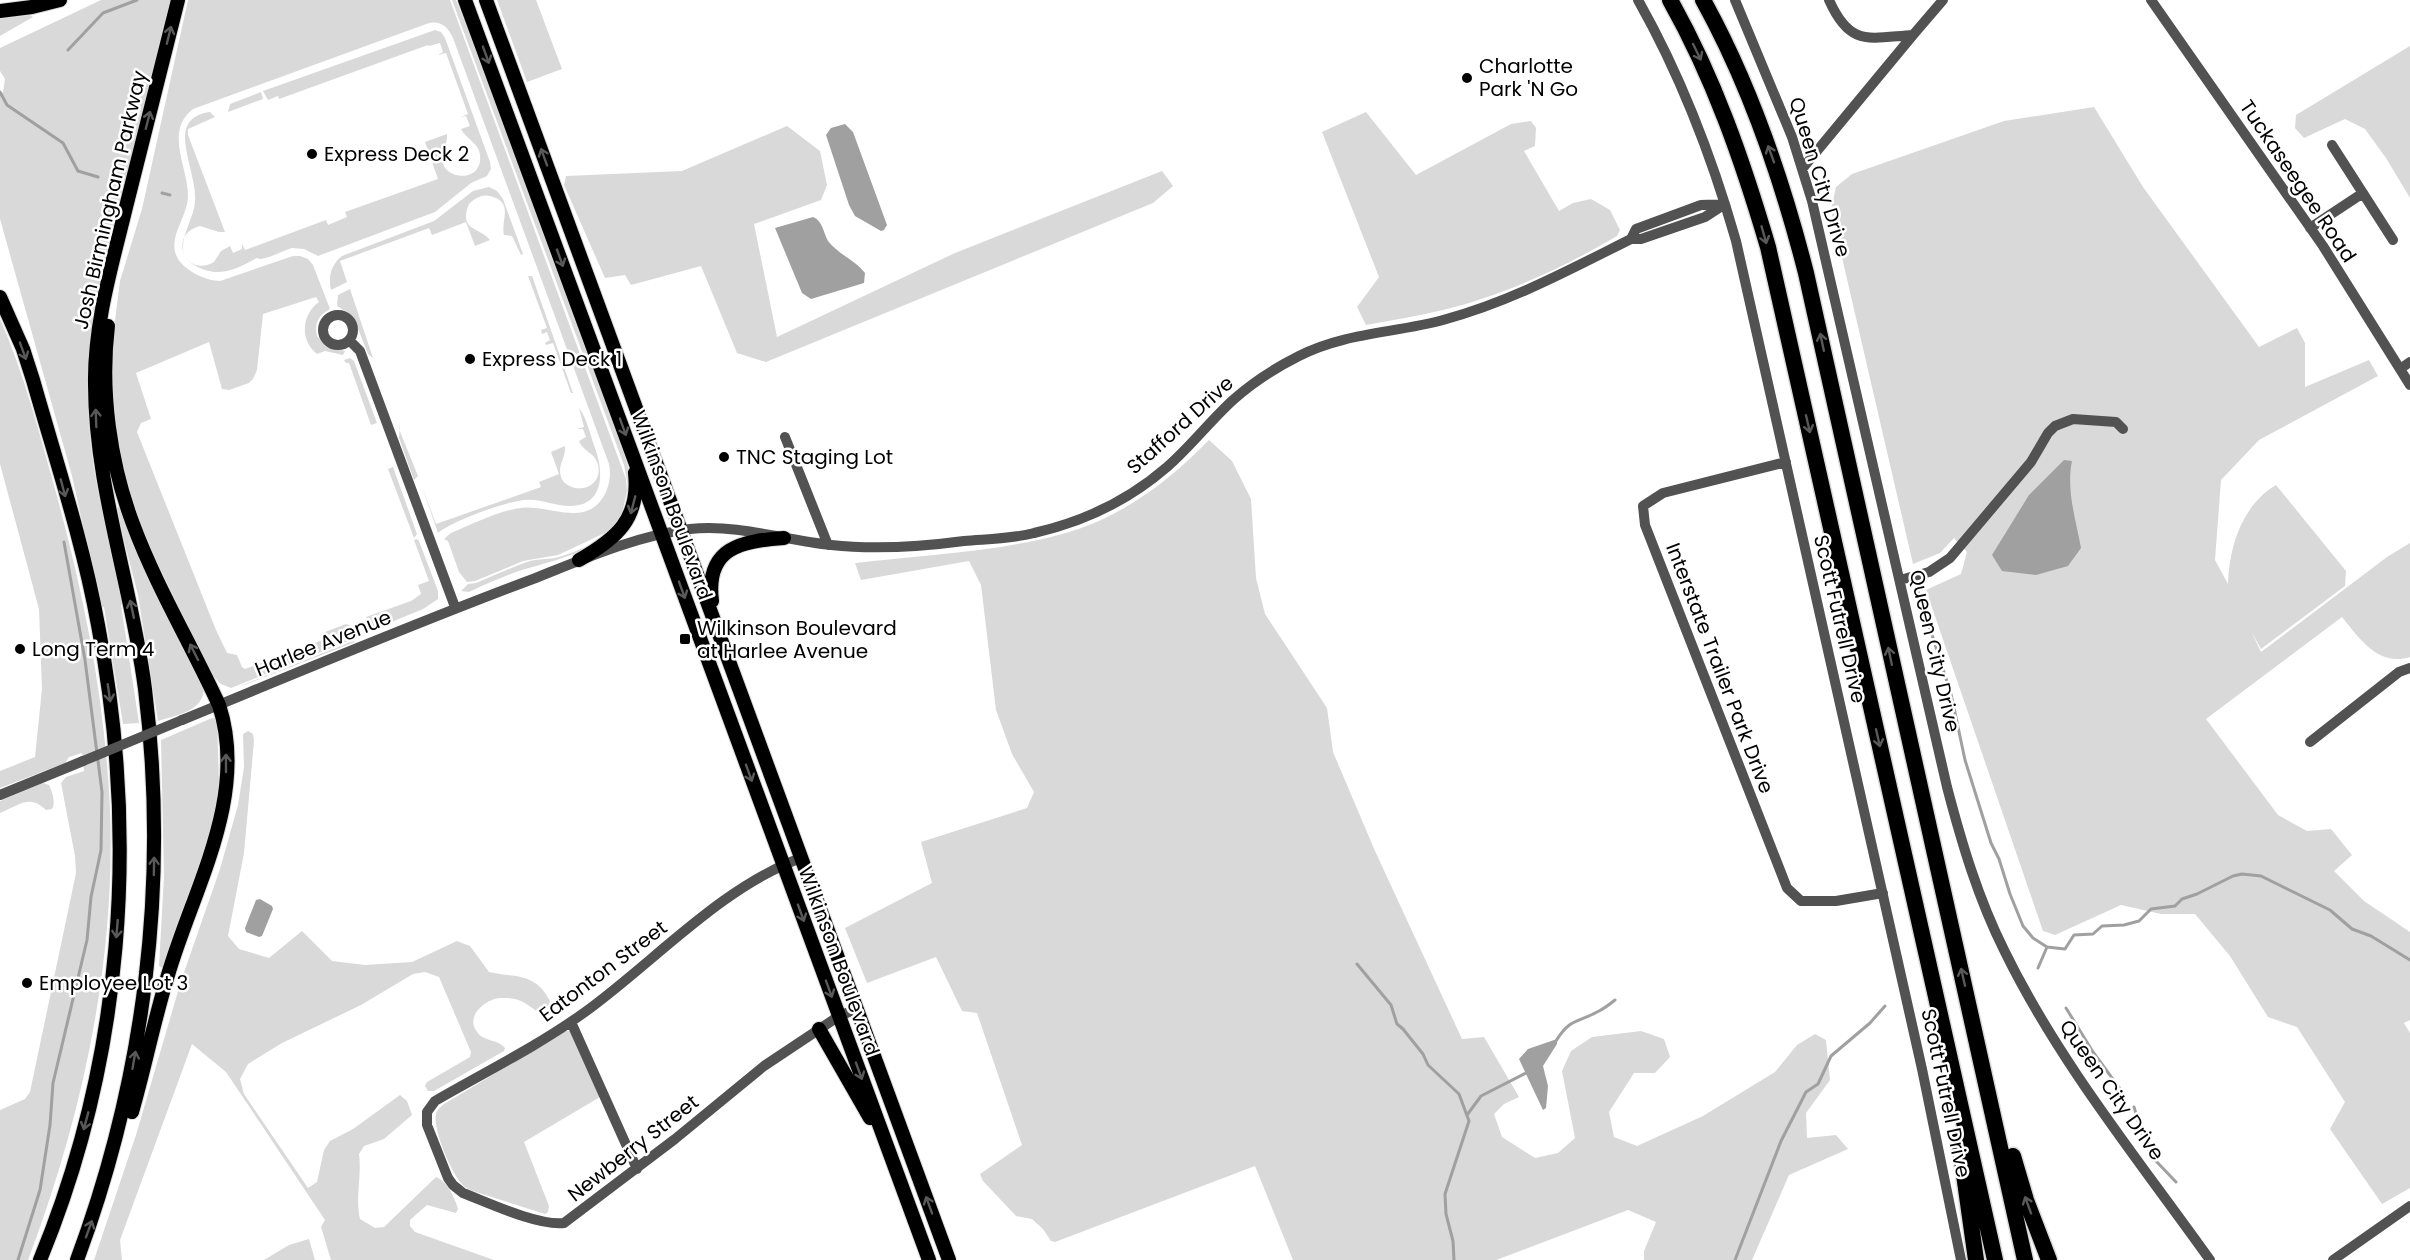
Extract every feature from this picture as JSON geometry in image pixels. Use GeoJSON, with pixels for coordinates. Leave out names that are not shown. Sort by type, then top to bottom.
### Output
{"type":"FeatureCollection","features":[{"type":"Feature","properties":{"kind":"highway"},"geometry":{"type":"LineString","coordinates":[[1670,0],[1695,48],[1726,118],[1768,247],[1995,1260]]}},
{"type":"Feature","properties":{"kind":"highway"},"geometry":{"type":"LineString","coordinates":[[1703,0],[1743,83],[1770,150],[1796,231],[1817,317],[2025,1260]]}},
{"type":"Feature","properties":{"kind":"highway"},"geometry":{"type":"LineString","coordinates":[[1971,1013],[2026,1200],[2049,1260]]}},
{"type":"Feature","properties":{"kind":"highway"},"geometry":{"type":"LineString","coordinates":[[1951,1057],[1961,1154],[1976,1260]]}},
{"type":"Feature","properties":{"kind":"main road"},"geometry":{"type":"LineString","coordinates":[[0,11],[32,7],[60,0]]}},
{"type":"Feature","properties":{"kind":"main road","name":"Josh Birmingham Parkway"},"geometry":{"type":"LineString","coordinates":[[78,1260],[100,1198],[129,1089],[150,949],[154,871],[154,811],[145,689],[135,624],[105,493],[96,429],[97,349],[101,316],[119,237],[178,0]]}},
{"type":"Feature","properties":{"kind":"main road","name":"Wilkinson Boulevard"},"geometry":{"type":"LineString","coordinates":[[465,0],[929,1260]]}},
{"type":"Feature","properties":{"kind":"main road","name":"Wilkinson Boulevard"},"geometry":{"type":"LineString","coordinates":[[486,0],[949,1260]]}},
{"type":"Feature","properties":{"kind":"main road"},"geometry":{"type":"LineString","coordinates":[[546,219],[564,212]]}},
{"type":"Feature","properties":{"kind":"main road"},"geometry":{"type":"LineString","coordinates":[[100,1198],[129,1120],[146,1064],[167,977],[212,853],[219,820],[226,762],[223,716],[219,705],[152,567],[133,524],[120,486],[107,408],[106,371],[107,329],[119,237]]}},
{"type":"Feature","properties":{"kind":"main road"},"geometry":{"type":"LineString","coordinates":[[0,297],[23,349],[33,380],[98,623],[117,755],[120,810],[119,906],[114,965],[103,1041],[79,1145],[65,1192],[40,1260]]}},
{"type":"Feature","properties":{"kind":"main road"},"geometry":{"type":"LineString","coordinates":[[579,560],[613,538],[628,520],[635,497],[636,483],[630,447]]}},
{"type":"Feature","properties":{"kind":"main road"},"geometry":{"type":"LineString","coordinates":[[717,629],[711,598],[711,584],[721,558],[740,544],[784,538]]}},
{"type":"Feature","properties":{"kind":"main road"},"geometry":{"type":"LineString","coordinates":[[819,1029],[890,1154]]}},
{"type":"Feature","properties":{"kind":"street","name":"Scott Futrell Drive"},"geometry":{"type":"LineString","coordinates":[[1638,0],[1669,59],[1701,134],[1725,204],[1751,305],[1883,893],[1952,1207],[1961,1260]]}},
{"type":"Feature","properties":{"kind":"street","name":"Queen City Drive"},"geometry":{"type":"LineString","coordinates":[[1735,0],[1770,80],[1802,169],[1825,248],[1957,825],[1974,882],[2004,951],[2040,1016],[2106,1115],[2210,1260]]}},
{"type":"Feature","properties":{"kind":"street"},"geometry":{"type":"LineString","coordinates":[[1829,0],[1841,23],[1856,35],[1874,38],[1913,35]]}},
{"type":"Feature","properties":{"kind":"street"},"geometry":{"type":"LineString","coordinates":[[1802,169],[1943,0]]}},
{"type":"Feature","properties":{"kind":"street","name":"Tuckaseegee Road"},"geometry":{"type":"LineString","coordinates":[[2151,0],[2310,228],[2410,385]]}},
{"type":"Feature","properties":{"kind":"street"},"geometry":{"type":"LineString","coordinates":[[2332,145],[2393,240]]}},
{"type":"Feature","properties":{"kind":"street"},"geometry":{"type":"LineString","coordinates":[[2310,228],[2362,192]]}},
{"type":"Feature","properties":{"kind":"street","name":"Stafford Drive"},"geometry":{"type":"LineString","coordinates":[[662,535],[681,530],[716,528],[828,545],[886,548],[935,546],[1019,536],[1075,521],[1124,497],[1150,481],[1188,448],[1237,396],[1257,380],[1304,354],[1342,340],[1422,325],[1485,307],[1550,281],[1631,239],[1636,229],[1701,205],[1725,204]]}},
{"type":"Feature","properties":{"kind":"street"},"geometry":{"type":"LineString","coordinates":[[349,340],[360,351],[455,607]]}},
{"type":"Feature","properties":{"kind":"street"},"geometry":{"type":"LineString","coordinates":[[2400,369],[2410,362]]}},
{"type":"Feature","properties":{"kind":"street"},"geometry":{"type":"LineString","coordinates":[[1900,580],[1929,572],[1950,558],[2031,462],[2048,432],[2055,426],[2082,419],[2116,422],[2122,429]]}},
{"type":"Feature","properties":{"kind":"street"},"geometry":{"type":"LineString","coordinates":[[785,437],[828,545]]}},
{"type":"Feature","properties":{"kind":"street","name":"Interstate Trailer Park Drive"},"geometry":{"type":"LineString","coordinates":[[1786,462],[1663,493],[1642,506],[1645,525],[1787,888],[1801,901],[1836,901],[1883,893]]}},
{"type":"Feature","properties":{"kind":"street","name":"Harlee Avenue"},"geometry":{"type":"LineString","coordinates":[[0,795],[455,607],[579,560],[662,535]]}},
{"type":"Feature","properties":{"kind":"street"},"geometry":{"type":"LineString","coordinates":[[2310,742],[2399,672],[2410,668]]}},
{"type":"Feature","properties":{"kind":"street","name":"Eatonton Street"},"geometry":{"type":"LineString","coordinates":[[427,1112],[435,1101],[571,1022],[710,912],[783,865],[801,858]]}},
{"type":"Feature","properties":{"kind":"street","name":"Newberry Street"},"geometry":{"type":"LineString","coordinates":[[427,1112],[427,1125],[448,1178],[456,1188],[463,1193],[552,1224],[564,1223],[637,1168],[764,1066],[839,1016],[857,1009]]}},
{"type":"Feature","properties":{"kind":"street"},"geometry":{"type":"LineString","coordinates":[[571,1022],[637,1168]]}},
{"type":"Feature","properties":{"kind":"street"},"geometry":{"type":"LineString","coordinates":[[2333,1260],[2410,1206]]}},
{"type":"Feature","properties":{"kind":"shaded area"},"geometry":{"type":"Polygon","coordinates":[[[101,0],[171,0],[99,287],[90,350],[88,413],[92,455],[123,594],[124,601],[121,605],[139,723],[123,724],[104,607],[101,607],[72,476],[0,219],[0,94],[3,92],[5,79],[0,71],[0,48],[101,0]]]}},
{"type":"Feature","properties":{"kind":"shaded area"},"geometry":{"type":"Polygon","coordinates":[[[188,0],[450,0],[626,479],[627,491],[622,514],[609,531],[558,555],[523,561],[475,581],[467,582],[459,572],[448,541],[444,539],[451,533],[486,518],[521,508],[568,513],[589,510],[606,492],[610,475],[609,464],[453,38],[446,28],[441,24],[429,23],[193,109],[184,118],[179,139],[188,196],[174,242],[180,262],[196,274],[220,281],[293,256],[308,259],[313,265],[330,309],[318,320],[317,336],[326,347],[345,351],[343,355],[325,351],[317,354],[307,342],[306,320],[313,307],[319,302],[316,297],[263,314],[257,370],[249,383],[229,390],[222,389],[209,342],[136,373],[151,419],[141,423],[137,432],[227,653],[237,655],[245,669],[325,639],[325,632],[346,624],[351,626],[355,635],[353,639],[231,688],[221,684],[211,674],[133,512],[124,482],[112,407],[112,344],[120,281],[142,209],[188,0]]]}},
{"type":"Feature","properties":{"kind":"shaded area"},"geometry":{"type":"Polygon","coordinates":[[[452,0],[456,0],[480,61],[619,438],[630,473],[629,490],[624,465],[452,0]]]}},
{"type":"Feature","properties":{"kind":"shaded area"},"geometry":{"type":"Polygon","coordinates":[[[497,0],[536,0],[562,69],[527,82],[497,0]]]}},
{"type":"Feature","properties":{"kind":"shaded area"},"geometry":{"type":"Polygon","coordinates":[[[30,15],[33,17],[0,36],[0,19],[30,15]]]}},
{"type":"Feature","properties":{"kind":"shaded area"},"geometry":{"type":"Polygon","coordinates":[[[435,30],[441,32],[490,162],[491,169],[487,176],[471,183],[435,212],[318,256],[304,249],[292,248],[225,272],[202,269],[194,265],[188,260],[195,265],[204,266],[214,262],[221,251],[230,246],[233,253],[242,249],[242,244],[245,250],[326,220],[328,225],[347,217],[345,212],[438,179],[425,142],[447,134],[442,155],[445,168],[462,176],[473,172],[480,162],[479,151],[461,129],[470,126],[466,116],[461,117],[468,114],[446,53],[438,55],[443,52],[440,43],[428,45],[279,99],[278,96],[268,100],[263,91],[435,30]]]}},
{"type":"Feature","properties":{"kind":"shaded area"},"geometry":{"type":"Polygon","coordinates":[[[2410,46],[2410,198],[2365,129],[2345,119],[2304,138],[2295,128],[2296,115],[2410,46]]]}},
{"type":"Feature","properties":{"kind":"shaded area"},"geometry":{"type":"Polygon","coordinates":[[[261,92],[263,99],[228,112],[230,104],[261,92]]]}},
{"type":"Feature","properties":{"kind":"shaded area"},"geometry":{"type":"Polygon","coordinates":[[[2094,107],[2143,187],[2259,347],[2297,328],[2305,343],[2305,387],[2369,360],[2378,376],[2259,440],[2221,480],[2215,560],[2228,584],[2231,556],[2246,515],[2264,493],[2276,485],[2346,571],[2345,586],[2261,649],[2251,631],[2261,652],[2387,557],[2410,543],[2410,657],[2388,658],[2370,649],[2342,617],[2206,719],[2278,815],[2307,831],[2331,829],[2352,855],[2334,871],[2364,901],[2410,932],[2410,1020],[2404,1023],[2410,1033],[2410,1188],[2382,1204],[2330,1129],[2345,1102],[2297,1027],[2268,1017],[2230,956],[2195,914],[2161,914],[2121,905],[2055,935],[2043,931],[1926,590],[1961,574],[1967,552],[1954,538],[1940,553],[1913,564],[1831,210],[1836,187],[1852,174],[2004,121],[2094,107]]]}},
{"type":"Feature","properties":{"kind":"shaded area"},"geometry":{"type":"Polygon","coordinates":[[[210,112],[215,117],[188,129],[188,135],[225,232],[200,226],[184,237],[195,202],[185,137],[186,129],[195,117],[210,112]]]}},
{"type":"Feature","properties":{"kind":"shaded area"},"geometry":{"type":"Polygon","coordinates":[[[1366,112],[1416,175],[1511,124],[1531,121],[1536,128],[1535,146],[1524,151],[1559,211],[1573,203],[1591,199],[1610,210],[1620,230],[1617,236],[1576,259],[1488,297],[1443,310],[1366,325],[1357,307],[1379,277],[1322,132],[1366,112]]]}},
{"type":"Feature","properties":{"kind":"shaded area"},"geometry":{"type":"Polygon","coordinates":[[[845,124],[853,132],[887,225],[884,230],[881,231],[855,216],[849,205],[826,135],[831,128],[845,124]]]}},
{"type":"Feature","properties":{"kind":"shaded area"},"geometry":{"type":"Polygon","coordinates":[[[787,126],[820,151],[827,185],[821,200],[754,224],[777,337],[955,253],[1162,171],[1173,186],[1153,203],[766,362],[737,353],[701,266],[631,285],[625,275],[605,278],[564,185],[566,176],[682,171],[787,126]]]}},
{"type":"Feature","properties":{"kind":"shaded area"},"geometry":{"type":"Polygon","coordinates":[[[489,187],[497,191],[503,199],[523,254],[521,255],[512,236],[504,235],[505,212],[502,203],[490,196],[481,196],[469,204],[466,219],[468,224],[490,240],[475,246],[466,222],[432,235],[429,228],[340,261],[347,282],[331,290],[331,271],[342,256],[434,221],[473,191],[489,187]]]}},
{"type":"Feature","properties":{"kind":"shaded area"},"geometry":{"type":"Polygon","coordinates":[[[813,217],[821,224],[832,246],[865,273],[864,283],[811,299],[802,293],[775,228],[813,217]]]}},
{"type":"Feature","properties":{"kind":"shaded area"},"geometry":{"type":"Polygon","coordinates":[[[528,276],[532,276],[573,393],[571,393],[553,343],[546,345],[545,343],[550,340],[547,332],[542,334],[541,330],[547,328],[528,276]]]}},
{"type":"Feature","properties":{"kind":"shaded area"},"geometry":{"type":"Polygon","coordinates":[[[350,289],[373,358],[368,354],[353,316],[337,306],[338,295],[350,289]]]}},
{"type":"Feature","properties":{"kind":"shaded area"},"geometry":{"type":"Polygon","coordinates":[[[0,319],[30,403],[55,489],[84,608],[98,688],[110,809],[107,924],[92,1039],[64,1151],[28,1260],[0,1260],[0,1110],[25,1099],[30,1092],[76,873],[75,856],[61,783],[66,777],[84,771],[82,753],[69,757],[65,763],[0,788],[0,771],[35,757],[42,689],[39,609],[0,464],[0,319]]]}},
{"type":"Feature","properties":{"kind":"shaded area"},"geometry":{"type":"Polygon","coordinates":[[[350,358],[354,361],[377,423],[371,425],[349,363],[344,360],[350,358]]]}},
{"type":"Feature","properties":{"kind":"shaded area"},"geometry":{"type":"Polygon","coordinates":[[[579,408],[589,428],[600,469],[598,487],[595,495],[589,501],[581,505],[570,506],[524,500],[492,508],[466,518],[438,533],[421,484],[436,524],[541,487],[539,482],[559,474],[551,452],[565,446],[560,467],[563,481],[575,488],[589,486],[594,482],[599,470],[596,459],[579,441],[586,437],[583,429],[577,429],[584,427],[579,408]]]}},
{"type":"Feature","properties":{"kind":"shaded area"},"geometry":{"type":"Polygon","coordinates":[[[400,430],[418,476],[414,480],[399,438],[400,430]]]}},
{"type":"Feature","properties":{"kind":"shaded area"},"geometry":{"type":"Polygon","coordinates":[[[1209,440],[1232,461],[1251,499],[1256,578],[1265,614],[1327,708],[1333,752],[1375,851],[1462,1039],[1484,1037],[1519,1097],[1504,1104],[1494,1114],[1502,1137],[1535,1158],[1558,1153],[1575,1138],[1562,1071],[1571,1051],[1592,1037],[1641,1031],[1664,1039],[1670,1057],[1655,1073],[1634,1073],[1609,1112],[1614,1137],[1637,1146],[1703,1116],[1775,1072],[1797,1045],[1815,1034],[1826,1040],[1830,1080],[1806,1113],[1807,1138],[1836,1135],[1848,1149],[1789,1175],[1752,1260],[1644,1260],[1644,1251],[1656,1222],[1628,1210],[1496,1260],[1293,1260],[1255,1166],[1055,1242],[1051,1241],[1032,1219],[1016,1216],[983,1181],[980,1174],[1022,1145],[977,1013],[962,1011],[936,957],[867,983],[845,928],[932,883],[921,842],[1027,808],[1034,792],[1012,754],[996,710],[981,585],[969,561],[861,580],[855,563],[979,550],[1042,539],[1072,531],[1099,521],[1144,496],[1184,464],[1209,440]]]}},
{"type":"Feature","properties":{"kind":"shaded area"},"geometry":{"type":"Polygon","coordinates":[[[2064,460],[2072,461],[2071,494],[2081,548],[2068,566],[2036,575],[2002,571],[1992,555],[2029,495],[2064,460]]]}},
{"type":"Feature","properties":{"kind":"shaded area"},"geometry":{"type":"Polygon","coordinates":[[[393,467],[417,534],[414,538],[388,469],[393,467]]]}},
{"type":"Feature","properties":{"kind":"shaded area"},"geometry":{"type":"Polygon","coordinates":[[[120,506],[204,686],[200,702],[195,707],[158,721],[138,595],[116,509],[120,506]]]}},
{"type":"Feature","properties":{"kind":"shaded area"},"geometry":{"type":"Polygon","coordinates":[[[626,507],[628,511],[619,525],[607,536],[594,544],[579,552],[516,572],[469,592],[461,591],[468,584],[476,583],[527,562],[559,557],[600,540],[617,526],[626,507]]]}},
{"type":"Feature","properties":{"kind":"shaded area"},"geometry":{"type":"Polygon","coordinates":[[[417,539],[438,591],[438,599],[423,609],[372,630],[366,617],[411,601],[421,594],[418,585],[429,581],[414,540],[417,539]]]}},
{"type":"Feature","properties":{"kind":"shaded area"},"geometry":{"type":"Polygon","coordinates":[[[355,642],[242,686],[243,685],[355,642]]]}},
{"type":"Feature","properties":{"kind":"shaded area"},"geometry":{"type":"Polygon","coordinates":[[[212,718],[217,719],[219,784],[210,839],[164,968],[162,968],[159,966],[164,876],[161,740],[212,718]]]}},
{"type":"Feature","properties":{"kind":"shaded area"},"geometry":{"type":"Polygon","coordinates":[[[248,731],[253,734],[254,741],[244,853],[228,936],[239,949],[269,958],[302,931],[332,961],[365,965],[412,962],[457,941],[470,946],[489,972],[531,981],[538,985],[550,1001],[547,1011],[539,1013],[518,1000],[497,998],[487,1002],[476,1013],[474,1027],[483,1037],[502,1045],[505,1048],[504,1051],[434,1091],[428,1091],[425,1086],[427,1082],[470,1057],[471,1052],[439,977],[425,972],[413,974],[361,1005],[282,1043],[248,1064],[240,1079],[244,1094],[308,1188],[317,1182],[324,1150],[330,1141],[353,1129],[400,1095],[407,1101],[412,1115],[384,1139],[364,1146],[359,1154],[360,1219],[375,1228],[384,1227],[436,1177],[450,1190],[458,1209],[456,1213],[427,1205],[410,1220],[410,1226],[415,1232],[494,1260],[331,1260],[321,1227],[325,1220],[226,1072],[192,1044],[120,1240],[122,1260],[94,1260],[136,1135],[181,981],[220,869],[238,805],[244,767],[243,734],[248,731]]]}},
{"type":"Feature","properties":{"kind":"shaded area"},"geometry":{"type":"Polygon","coordinates":[[[43,783],[49,785],[51,790],[54,800],[52,809],[46,810],[40,805],[24,802],[0,813],[0,801],[43,783]]]}},
{"type":"Feature","properties":{"kind":"shaded area"},"geometry":{"type":"Polygon","coordinates":[[[260,899],[273,909],[262,936],[259,937],[246,932],[245,928],[256,900],[260,899]]]}},
{"type":"Feature","properties":{"kind":"shaded area"},"geometry":{"type":"Polygon","coordinates":[[[566,1031],[571,1031],[600,1097],[524,1142],[549,1206],[548,1212],[545,1214],[466,1188],[447,1159],[436,1126],[437,1111],[444,1104],[566,1031]]]}},
{"type":"Feature","properties":{"kind":"shaded area"},"geometry":{"type":"Polygon","coordinates":[[[1557,1039],[1557,1044],[1543,1066],[1548,1086],[1546,1108],[1543,1110],[1519,1059],[1528,1049],[1557,1039]]]}},
{"type":"Feature","properties":{"kind":"shaded area"},"geometry":{"type":"Polygon","coordinates":[[[309,1239],[315,1260],[264,1260],[289,1245],[309,1239]]]}},
{"type":"Feature","properties":{"kind":"waterway"},"geometry":{"type":"LineString","coordinates":[[68,50],[103,13],[137,0]]}},
{"type":"Feature","properties":{"kind":"waterway"},"geometry":{"type":"LineString","coordinates":[[0,92],[7,105],[63,143],[78,171],[98,177]]}},
{"type":"Feature","properties":{"kind":"waterway"},"geometry":{"type":"LineString","coordinates":[[162,193],[170,195]]}},
{"type":"Feature","properties":{"kind":"waterway"},"geometry":{"type":"LineString","coordinates":[[18,1260],[40,1190],[50,1125],[53,1083],[87,940],[91,897],[101,850],[102,792],[85,660],[64,542]]}},
{"type":"Feature","properties":{"kind":"waterway"},"geometry":{"type":"LineString","coordinates":[[1917,588],[1951,694],[1965,760],[1991,843],[2023,926],[2033,938],[2047,947],[2065,949],[2074,935],[2093,934],[2102,926],[2124,925],[2139,921],[2151,909],[2175,906],[2182,899],[2242,874],[2261,876],[2330,910],[2352,929],[2371,936],[2410,960]]}},
{"type":"Feature","properties":{"kind":"waterway"},"geometry":{"type":"LineString","coordinates":[[2038,968],[2047,947]]}},
{"type":"Feature","properties":{"kind":"waterway"},"geometry":{"type":"LineString","coordinates":[[1357,964],[1391,1005],[1397,1024],[1423,1054],[1428,1065],[1459,1094],[1469,1121],[1445,1194],[1454,1260]]}},
{"type":"Feature","properties":{"kind":"waterway"},"geometry":{"type":"LineString","coordinates":[[1556,1041],[1571,1024],[1601,1010],[1615,1000]]}},
{"type":"Feature","properties":{"kind":"waterway"},"geometry":{"type":"LineString","coordinates":[[1735,1260],[1781,1141],[1806,1092],[1818,1084],[1831,1056],[1870,1023],[1885,1006]]}},
{"type":"Feature","properties":{"kind":"waterway"},"geometry":{"type":"LineString","coordinates":[[2066,1008],[2093,1052],[2123,1093]]}},
{"type":"Feature","properties":{"kind":"waterway"},"geometry":{"type":"LineString","coordinates":[[1467,1115],[1481,1096],[1528,1072]]}},
{"type":"Feature","properties":{"kind":"waterway"},"geometry":{"type":"LineString","coordinates":[[2134,1107],[2145,1144],[2156,1161],[2176,1182]]}},
{"type":"Feature","properties":{"kind":"place","name":"Charlotte Park 'N Go"},"geometry":{"type":"Point","coordinates":[1467,78]}},
{"type":"Feature","properties":{"kind":"place","name":"Express Deck 2"},"geometry":{"type":"Point","coordinates":[312,154]}},
{"type":"Feature","properties":{"kind":"place","name":"Express Deck 1"},"geometry":{"type":"Point","coordinates":[470,359]}},
{"type":"Feature","properties":{"kind":"place","name":"TNC Staging Lot"},"geometry":{"type":"Point","coordinates":[724,457]}},
{"type":"Feature","properties":{"kind":"place","name":"Wilkinson Boulevard at Harlee Avenue"},"geometry":{"type":"Point","coordinates":[685,639]}},
{"type":"Feature","properties":{"kind":"place","name":"Long Term 4"},"geometry":{"type":"Point","coordinates":[20,649]}},
{"type":"Feature","properties":{"kind":"place","name":"Employee Lot 3"},"geometry":{"type":"Point","coordinates":[27,983]}}]}
